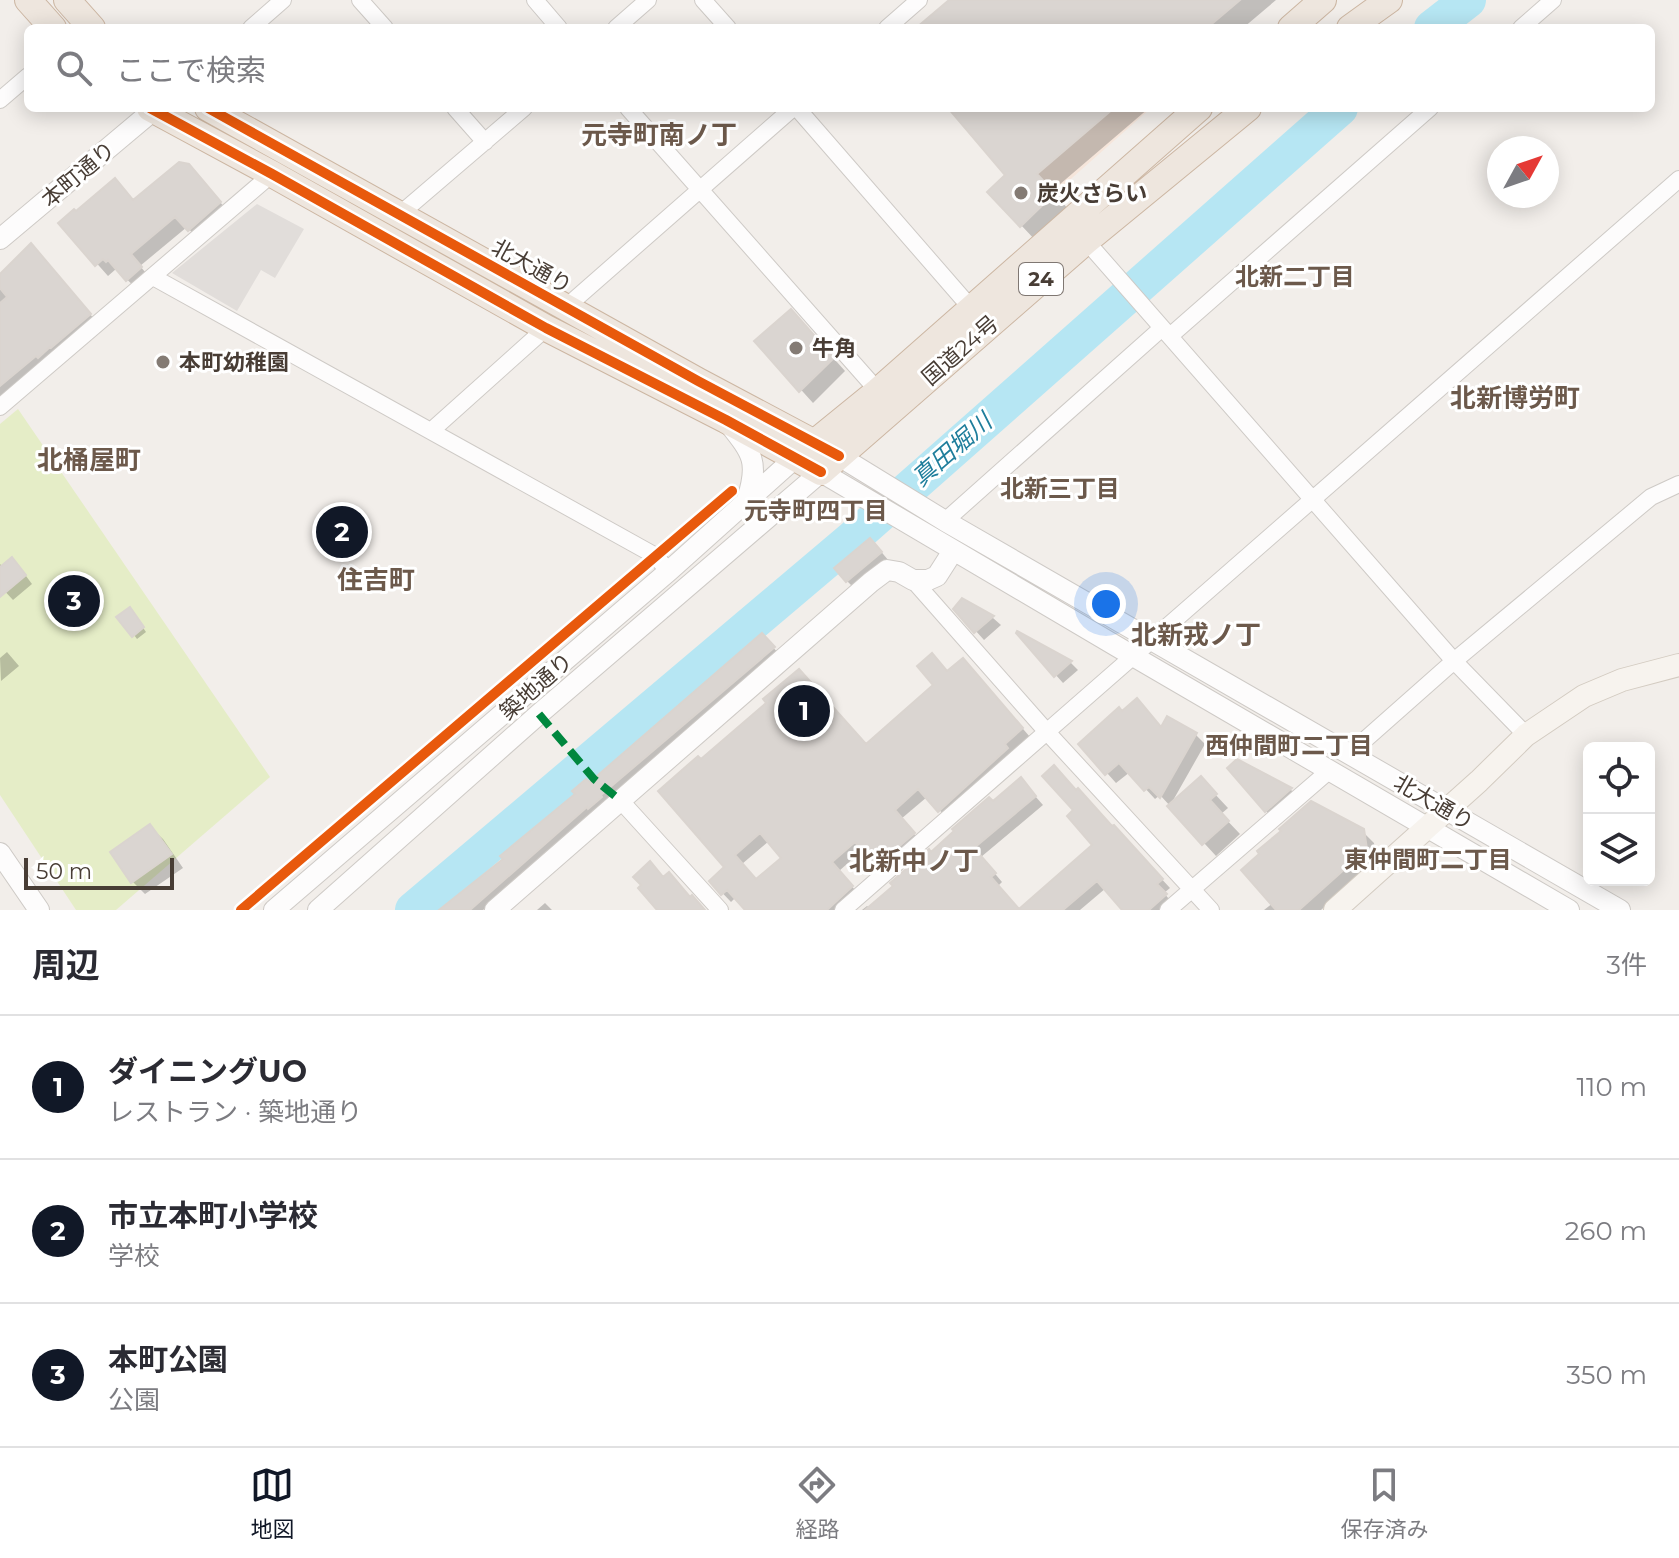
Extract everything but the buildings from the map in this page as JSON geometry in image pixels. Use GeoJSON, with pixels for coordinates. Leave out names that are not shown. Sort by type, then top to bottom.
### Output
{"type":"FeatureCollection","features":[{"type":"Feature","properties":{"kind":"highway"},"geometry":{"type":"LineString","coordinates":[[28,0],[49,24]]}},
{"type":"Feature","properties":{"kind":"highway"},"geometry":{"type":"LineString","coordinates":[[67,0],[88,24]]}},
{"type":"Feature","properties":{"kind":"highway"},"geometry":{"type":"LineString","coordinates":[[1296,24],[1323,0]]}},
{"type":"Feature","properties":{"kind":"highway"},"geometry":{"type":"LineString","coordinates":[[1351,24],[1375,0]]}},
{"type":"Feature","properties":{"kind":"highway"},"geometry":{"type":"LineString","coordinates":[[1353,24],[1389,0]]}},
{"type":"Feature","properties":{"kind":"highway","name":"北大通り"},"geometry":{"type":"LineString","coordinates":[[158,112],[546,328],[726,420],[804,451]]}},
{"type":"Feature","properties":{"kind":"highway","name":"北大通り"},"geometry":{"type":"LineString","coordinates":[[215,112],[565,308],[830,464]]}},
{"type":"Feature","properties":{"kind":"highway","name":"国道24号"},"geometry":{"type":"LineString","coordinates":[[830,464],[1078,231],[1195,112]]}},
{"type":"Feature","properties":{"kind":"highway","name":"国道24号"},"geometry":{"type":"LineString","coordinates":[[804,451],[878,391],[971,308],[1242,112]]}},
{"type":"Feature","properties":{"kind":"main road"},"geometry":{"type":"LineString","coordinates":[[1335,910],[1526,735],[1584,696],[1622,680],[1679,665]]}},
{"type":"Feature","properties":{"kind":"street"},"geometry":{"type":"LineString","coordinates":[[256,24],[283,0]]}},
{"type":"Feature","properties":{"kind":"street"},"geometry":{"type":"LineString","coordinates":[[360,0],[381,24]]}},
{"type":"Feature","properties":{"kind":"street"},"geometry":{"type":"LineString","coordinates":[[535,0],[556,24]]}},
{"type":"Feature","properties":{"kind":"street"},"geometry":{"type":"LineString","coordinates":[[621,24],[648,0]]}},
{"type":"Feature","properties":{"kind":"street"},"geometry":{"type":"LineString","coordinates":[[703,0],[724,24]]}},
{"type":"Feature","properties":{"kind":"street"},"geometry":{"type":"LineString","coordinates":[[892,24],[919,0]]}},
{"type":"Feature","properties":{"kind":"street"},"geometry":{"type":"LineString","coordinates":[[1526,24],[1553,0]]}},
{"type":"Feature","properties":{"kind":"street"},"geometry":{"type":"LineString","coordinates":[[0,100],[24,79]]}},
{"type":"Feature","properties":{"kind":"street","name":"本町通り"},"geometry":{"type":"LineString","coordinates":[[0,239],[149,112]]}},
{"type":"Feature","properties":{"kind":"street"},"geometry":{"type":"LineString","coordinates":[[459,112],[485,142]]}},
{"type":"Feature","properties":{"kind":"street"},"geometry":{"type":"LineString","coordinates":[[399,215],[519,112]]}},
{"type":"Feature","properties":{"kind":"street"},"geometry":{"type":"LineString","coordinates":[[631,112],[878,391]]}},
{"type":"Feature","properties":{"kind":"street"},"geometry":{"type":"LineString","coordinates":[[565,308],[790,112]]}},
{"type":"Feature","properties":{"kind":"street"},"geometry":{"type":"LineString","coordinates":[[799,112],[971,308]]}},
{"type":"Feature","properties":{"kind":"street"},"geometry":{"type":"LineString","coordinates":[[945,521],[1425,112]]}},
{"type":"Feature","properties":{"kind":"street"},"geometry":{"type":"LineString","coordinates":[[0,407],[272,174]]}},
{"type":"Feature","properties":{"kind":"street"},"geometry":{"type":"LineString","coordinates":[[843,910],[1679,179]]}},
{"type":"Feature","properties":{"kind":"street"},"geometry":{"type":"LineString","coordinates":[[1078,231],[1454,661],[1526,735]]}},
{"type":"Feature","properties":{"kind":"street"},"geometry":{"type":"LineString","coordinates":[[153,277],[654,555],[669,571]]}},
{"type":"Feature","properties":{"kind":"street"},"geometry":{"type":"LineString","coordinates":[[431,431],[546,328]]}},
{"type":"Feature","properties":{"kind":"street"},"geometry":{"type":"LineString","coordinates":[[726,420],[749,452],[755,477],[746,504]]}},
{"type":"Feature","properties":{"kind":"street","name":"築地通り"},"geometry":{"type":"LineString","coordinates":[[274,910],[804,451]]}},
{"type":"Feature","properties":{"kind":"street","name":"北大通り"},"geometry":{"type":"LineString","coordinates":[[830,464],[885,484],[1620,910]]}},
{"type":"Feature","properties":{"kind":"street","name":"北大通り"},"geometry":{"type":"LineString","coordinates":[[830,464],[866,499],[1569,910]]}},
{"type":"Feature","properties":{"kind":"street","name":"築地通り"},"geometry":{"type":"LineString","coordinates":[[318,910],[539,714],[830,464]]}},
{"type":"Feature","properties":{"kind":"street"},"geometry":{"type":"LineString","coordinates":[[1350,753],[1454,661],[1651,497],[1679,484]]}},
{"type":"Feature","properties":{"kind":"street"},"geometry":{"type":"LineString","coordinates":[[913,580],[928,580],[937,576],[953,551]]}},
{"type":"Feature","properties":{"kind":"street"},"geometry":{"type":"LineString","coordinates":[[495,910],[887,570],[899,572],[913,580],[1047,732],[1211,910]]}},
{"type":"Feature","properties":{"kind":"street"},"geometry":{"type":"LineString","coordinates":[[1168,910],[1330,770]]}},
{"type":"Feature","properties":{"kind":"street"},"geometry":{"type":"LineString","coordinates":[[621,801],[720,910]]}},
{"type":"Feature","properties":{"kind":"street"},"geometry":{"type":"LineString","coordinates":[[0,853],[39,910]]}},
{"type":"Feature","properties":{"kind":"shaded area"},"geometry":{"type":"Polygon","coordinates":[[[951,112],[1146,112],[1055,193],[1017,150],[998,166],[951,112]]]}},
{"type":"Feature","properties":{"kind":"shaded area"},"geometry":{"type":"Polygon","coordinates":[[[257,204],[304,229],[275,278],[261,270],[237,311],[172,273],[257,204]]]}},
{"type":"Feature","properties":{"kind":"green space"},"geometry":{"type":"Polygon","coordinates":[[[18,409],[270,777],[116,910],[76,910],[0,795],[0,424],[18,409]]]}},
{"type":"Feature","properties":{"kind":"waterway","name":"真田堀川"},"geometry":{"type":"LineString","coordinates":[[1437,24],[1468,0]]}},
{"type":"Feature","properties":{"kind":"waterway","name":"真田堀川"},"geometry":{"type":"LineString","coordinates":[[413,910],[852,539],[1335,112]]}},
{"type":"Feature","properties":{"kind":"marked path"},"geometry":{"type":"LineString","coordinates":[[539,714],[594,779],[621,801]]}},
{"type":"Feature","properties":{"kind":"cycle path"},"geometry":{"type":"LineString","coordinates":[[157,112],[546,328],[821,472]]}},
{"type":"Feature","properties":{"kind":"cycle path"},"geometry":{"type":"LineString","coordinates":[[215,112],[698,381],[839,456]]}},
{"type":"Feature","properties":{"kind":"cycle path"},"geometry":{"type":"LineString","coordinates":[[241,910],[732,491]]}},
{"type":"Feature","properties":{"kind":"place","name":"炭火さらい"},"geometry":{"type":"Point","coordinates":[1021,193]}},
{"type":"Feature","properties":{"kind":"place","name":"牛角"},"geometry":{"type":"Point","coordinates":[796,348]}},
{"type":"Feature","properties":{"kind":"place","name":"本町幼稚園"},"geometry":{"type":"Point","coordinates":[163,362]}},
{"type":"Feature","properties":{"kind":"place","name":"市立本町小学校"},"geometry":{"type":"Point","coordinates":[342,532]}},
{"type":"Feature","properties":{"kind":"place","name":"本町公園"},"geometry":{"type":"Point","coordinates":[74,601]}},
{"type":"Feature","properties":{"kind":"place","name":"ダイニングUO"},"geometry":{"type":"Point","coordinates":[804,711]}},
{"type":"Feature","properties":{"kind":"district","name":"元寺町南ノ丁"},"geometry":{"type":"Point","coordinates":[659,135]}},
{"type":"Feature","properties":{"kind":"district","name":"北新二丁目"},"geometry":{"type":"Point","coordinates":[1295,277]}},
{"type":"Feature","properties":{"kind":"district","name":"北新博労町"},"geometry":{"type":"Point","coordinates":[1515,398]}},
{"type":"Feature","properties":{"kind":"district","name":"北桶屋町"},"geometry":{"type":"Point","coordinates":[89,460]}},
{"type":"Feature","properties":{"kind":"district","name":"北新三丁目"},"geometry":{"type":"Point","coordinates":[1060,489]}},
{"type":"Feature","properties":{"kind":"district","name":"元寺町四丁目"},"geometry":{"type":"Point","coordinates":[816,511]}},
{"type":"Feature","properties":{"kind":"district","name":"住吉町"},"geometry":{"type":"Point","coordinates":[376,580]}},
{"type":"Feature","properties":{"kind":"district","name":"北新戎ノ丁"},"geometry":{"type":"Point","coordinates":[1196,635]}},
{"type":"Feature","properties":{"kind":"district","name":"西仲間町二丁目"},"geometry":{"type":"Point","coordinates":[1289,746]}},
{"type":"Feature","properties":{"kind":"district","name":"東仲間町二丁目"},"geometry":{"type":"Point","coordinates":[1428,860]}},
{"type":"Feature","properties":{"kind":"district","name":"北新中ノ丁"},"geometry":{"type":"Point","coordinates":[914,861]}}]}
